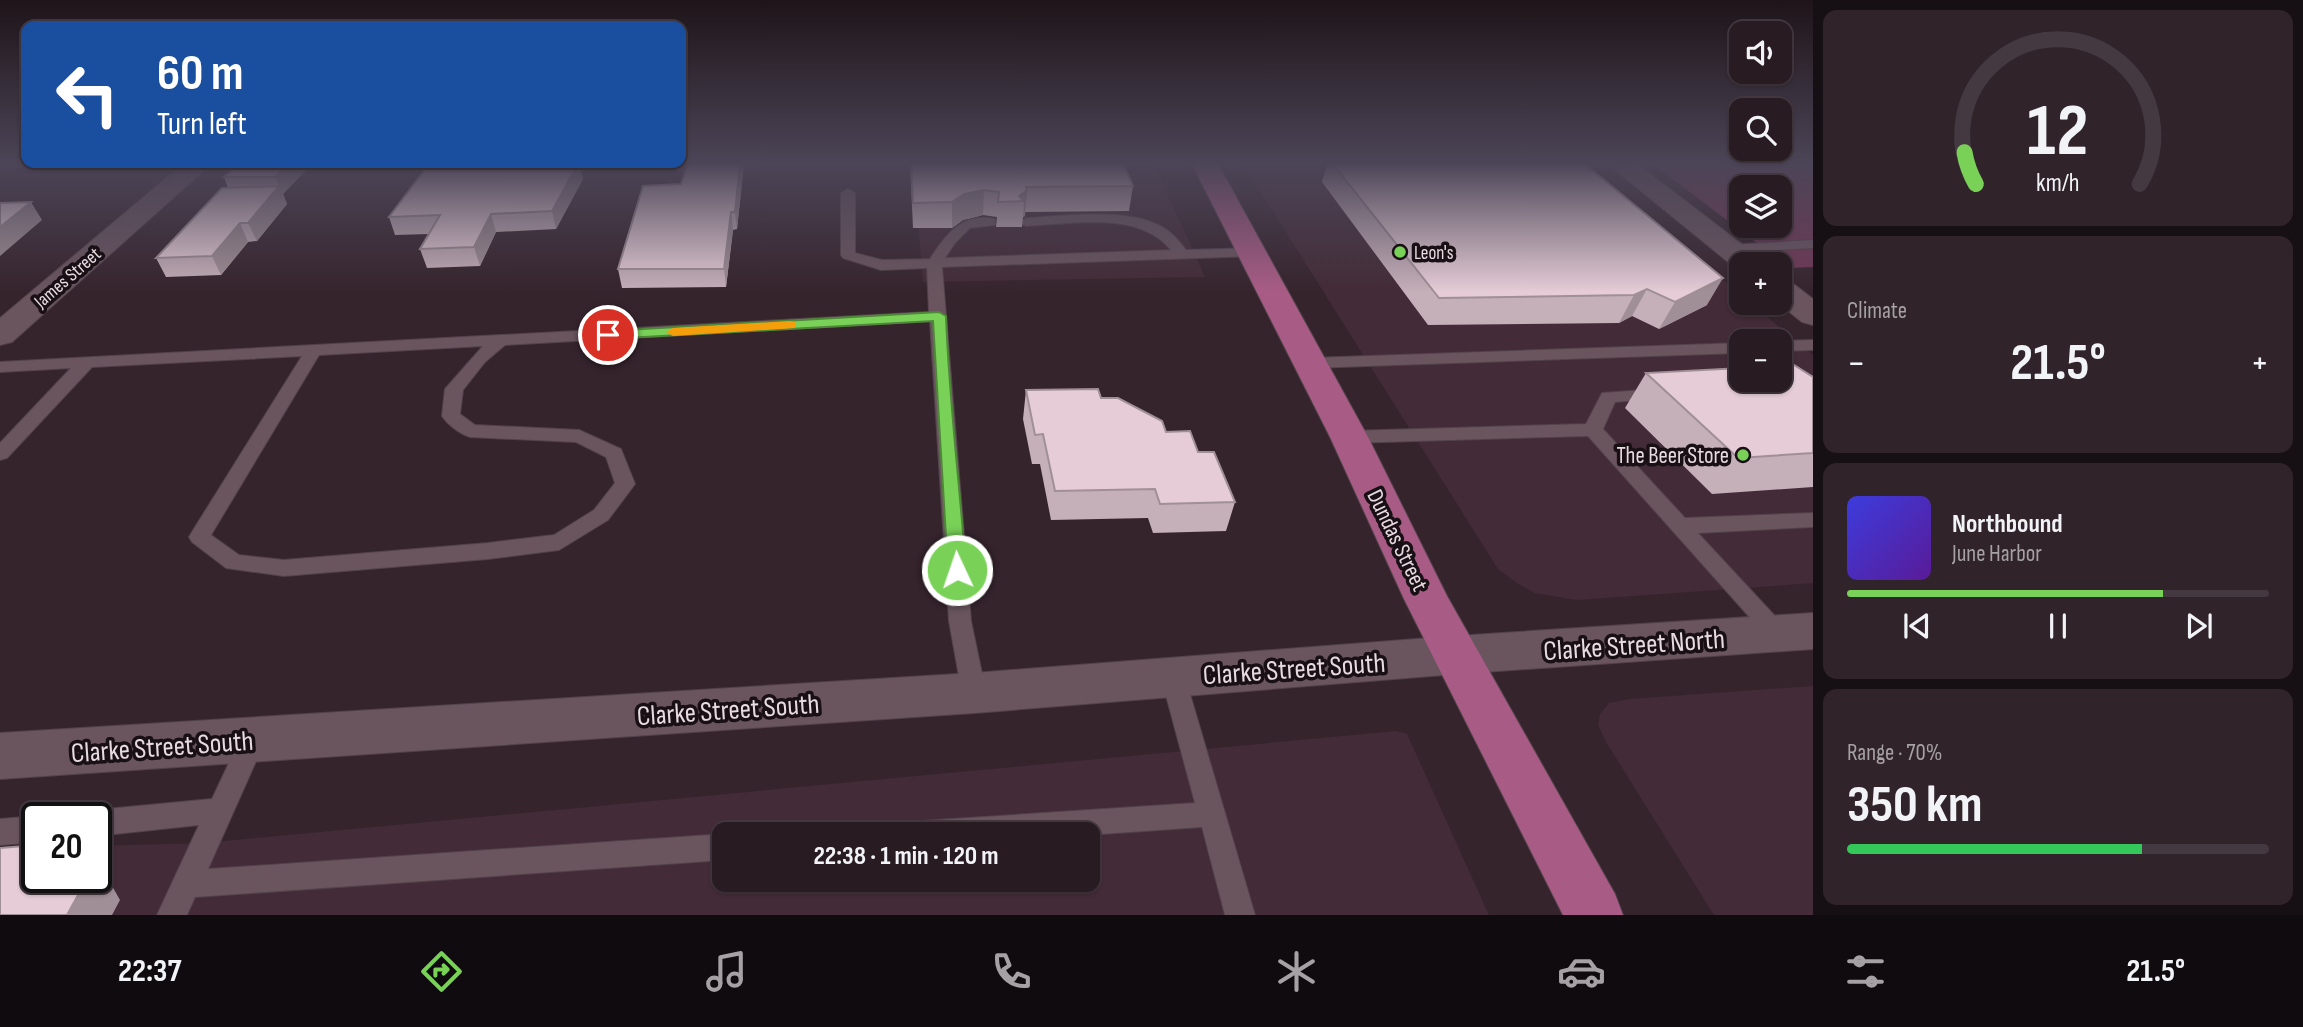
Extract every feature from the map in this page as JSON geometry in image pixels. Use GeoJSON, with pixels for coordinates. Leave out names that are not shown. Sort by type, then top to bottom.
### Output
{"type":"FeatureCollection","features":[{"type":"Feature","properties":{"kind":"main road","name":"Dundas Street"},"geometry":{"type":"LineString","coordinates":[[1229,207],[1349,437],[1456,655],[1594,915]]}},
{"type":"Feature","properties":{"kind":"street","name":"James Street"},"geometry":{"type":"LineString","coordinates":[[0,335],[149,207]]}},
{"type":"Feature","properties":{"kind":"street"},"geometry":{"type":"LineString","coordinates":[[1675,207],[1733,252]]}},
{"type":"Feature","properties":{"kind":"street"},"geometry":{"type":"LineString","coordinates":[[1792,298],[1813,315]]}},
{"type":"Feature","properties":{"kind":"street","name":"Clarke Street North"},"geometry":{"type":"LineString","coordinates":[[1456,655],[1796,633]]}},
{"type":"Feature","properties":{"kind":"street","name":"Clarke Street South"},"geometry":{"type":"LineString","coordinates":[[0,756],[974,693],[1456,655]]}},
{"type":"Feature","properties":{"kind":"lane"},"geometry":{"type":"LineString","coordinates":[[848,207],[848,255],[881,265],[1254,252]]}},
{"type":"Feature","properties":{"kind":"lane"},"geometry":{"type":"LineString","coordinates":[[1026,222],[1096,221],[1149,225],[1169,237],[1182,255]]}},
{"type":"Feature","properties":{"kind":"lane"},"geometry":{"type":"LineString","coordinates":[[974,693],[960,621],[949,445],[934,281],[935,262],[949,240],[966,224],[990,222]]}},
{"type":"Feature","properties":{"kind":"lane"},"geometry":{"type":"LineString","coordinates":[[1767,252],[1813,244]]}},
{"type":"Feature","properties":{"kind":"lane"},"geometry":{"type":"LineString","coordinates":[[0,367],[939,316]]}},
{"type":"Feature","properties":{"kind":"lane"},"geometry":{"type":"LineString","coordinates":[[313,351],[200,537],[234,562],[285,568],[500,550],[559,542],[601,515],[625,484],[614,453],[579,436],[470,431],[451,415],[454,389],[479,358],[498,342]]}},
{"type":"Feature","properties":{"kind":"lane"},"geometry":{"type":"LineString","coordinates":[[1792,346],[1813,345]]}},
{"type":"Feature","properties":{"kind":"lane"},"geometry":{"type":"LineString","coordinates":[[1311,363],[1729,348]]}},
{"type":"Feature","properties":{"kind":"lane"},"geometry":{"type":"LineString","coordinates":[[0,454],[86,363]]}},
{"type":"Feature","properties":{"kind":"lane"},"geometry":{"type":"LineString","coordinates":[[1593,430],[1608,397],[1674,393]]}},
{"type":"Feature","properties":{"kind":"lane"},"geometry":{"type":"LineString","coordinates":[[1349,437],[1593,430],[1681,526],[1796,633]]}},
{"type":"Feature","properties":{"kind":"lane"},"geometry":{"type":"LineString","coordinates":[[1681,526],[1813,520]]}},
{"type":"Feature","properties":{"kind":"lane"},"geometry":{"type":"LineString","coordinates":[[1173,677],[1240,915]]}},
{"type":"Feature","properties":{"kind":"lane"},"geometry":{"type":"LineString","coordinates":[[172,915],[252,740]]}},
{"type":"Feature","properties":{"kind":"lane"},"geometry":{"type":"LineString","coordinates":[[112,821],[219,811]]}},
{"type":"Feature","properties":{"kind":"lane"},"geometry":{"type":"LineString","coordinates":[[1095,822],[1212,814]]}},
{"type":"Feature","properties":{"kind":"lane"},"geometry":{"type":"LineString","coordinates":[[0,832],[21,830]]}},
{"type":"Feature","properties":{"kind":"lane"},"geometry":{"type":"LineString","coordinates":[[186,884],[712,848]]}},
{"type":"Feature","properties":{"kind":"shaded area"},"geometry":{"type":"Polygon","coordinates":[[[917,207],[1173,207],[1205,277],[923,282],[917,207]]]}},
{"type":"Feature","properties":{"kind":"shaded area"},"geometry":{"type":"Polygon","coordinates":[[[1270,207],[1635,207],[1729,285],[1729,315],[1765,315],[1782,329],[1729,329],[1729,392],[1792,392],[1792,338],[1813,355],[1813,583],[1577,600],[1535,593],[1498,569],[1270,207]]]}},
{"type":"Feature","properties":{"kind":"shaded area"},"geometry":{"type":"Polygon","coordinates":[[[1709,207],[1729,207],[1729,222],[1709,207]]]}},
{"type":"Feature","properties":{"kind":"shaded area"},"geometry":{"type":"Polygon","coordinates":[[[1792,207],[1813,207],[1813,267],[1792,268],[1792,252],[1769,252],[1750,238],[1792,238],[1792,207]]]}},
{"type":"Feature","properties":{"kind":"shaded area"},"geometry":{"type":"Polygon","coordinates":[[[1813,686],[1813,915],[1714,915],[1606,742],[1598,725],[1600,714],[1609,703],[1630,699],[1813,686]]]}},
{"type":"Feature","properties":{"kind":"shaded area"},"geometry":{"type":"Polygon","coordinates":[[[1396,731],[1407,734],[1489,915],[0,915],[0,849],[21,865],[21,893],[112,893],[112,846],[204,843],[1396,731]]]}},
{"type":"Feature","properties":{"kind":"building"},"geometry":{"type":"Polygon","coordinates":[[[0,207],[25,207],[0,227],[0,207]]]}},
{"type":"Feature","properties":{"kind":"building"},"geometry":{"type":"Polygon","coordinates":[[[204,207],[262,207],[248,223],[240,223],[212,256],[156,258],[204,207]]]}},
{"type":"Feature","properties":{"kind":"building"},"geometry":{"type":"Polygon","coordinates":[[[397,207],[554,207],[552,211],[491,214],[474,247],[420,249],[440,215],[389,217],[397,207]]]}},
{"type":"Feature","properties":{"kind":"building"},"geometry":{"type":"Polygon","coordinates":[[[637,207],[736,207],[735,212],[731,212],[724,269],[618,269],[637,207]]]}},
{"type":"Feature","properties":{"kind":"building"},"geometry":{"type":"Polygon","coordinates":[[[1367,207],[1637,207],[1723,278],[1675,302],[1647,289],[1634,295],[1439,298],[1367,207]]]}},
{"type":"Feature","properties":{"kind":"building"},"geometry":{"type":"Polygon","coordinates":[[[1794,365],[1813,377],[1813,453],[1738,458],[1646,373],[1729,369],[1729,392],[1792,392],[1794,365]]]}},
{"type":"Feature","properties":{"kind":"building"},"geometry":{"type":"Polygon","coordinates":[[[1098,389],[1101,398],[1118,398],[1162,421],[1166,432],[1190,431],[1198,452],[1214,452],[1235,502],[1160,504],[1155,489],[1055,491],[1043,434],[1035,435],[1026,390],[1098,389]]]}},
{"type":"Feature","properties":{"kind":"building"},"geometry":{"type":"Polygon","coordinates":[[[21,846],[21,893],[79,893],[67,915],[0,915],[0,848],[21,846]]]}},
{"type":"Feature","properties":{"kind":"slow traffic"},"geometry":{"type":"LineString","coordinates":[[673,332],[790,325]]}},
{"type":"Feature","properties":{"kind":"place","name":"Leon's"},"geometry":{"type":"Point","coordinates":[1400,252]}},
{"type":"Feature","properties":{"kind":"place","name":"The Beer Store"},"geometry":{"type":"Point","coordinates":[1743,455]}},
{"type":"Feature","properties":{"kind":"route"},"geometry":{"type":"LineString","coordinates":[[608,335],[939,316],[957,570]]}}]}
